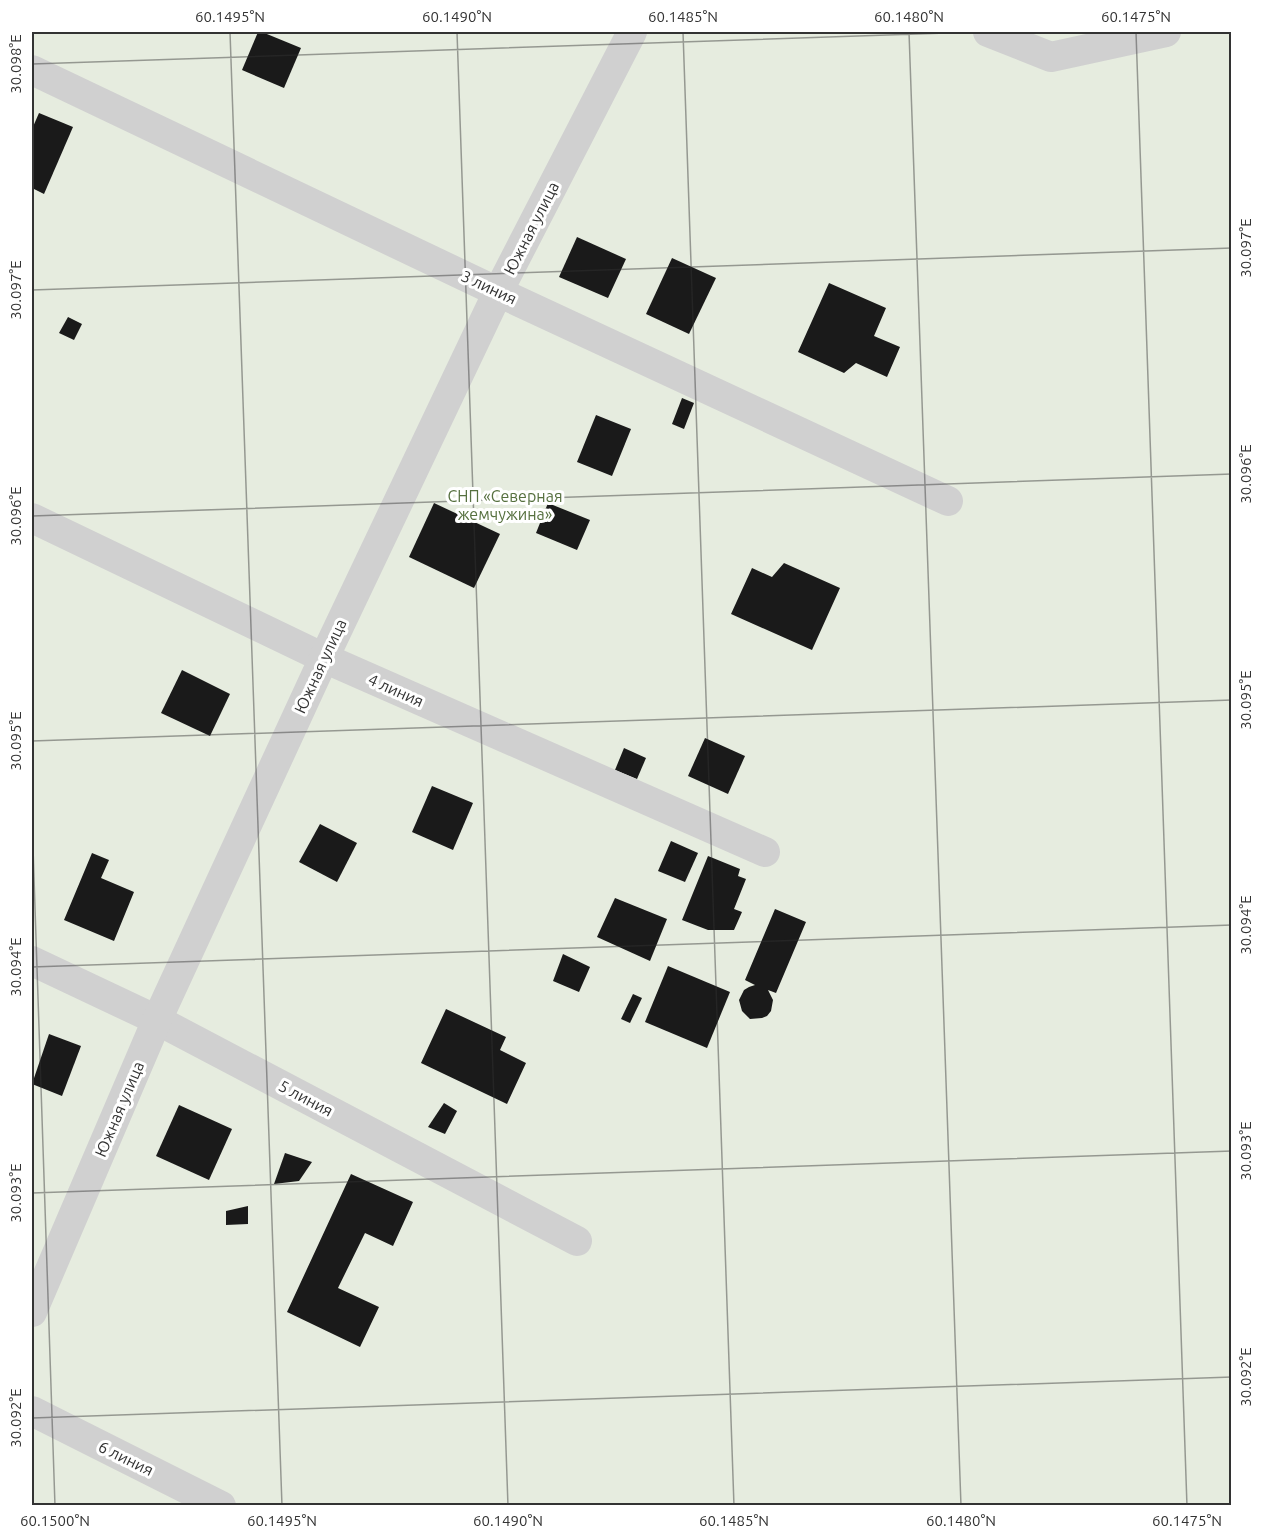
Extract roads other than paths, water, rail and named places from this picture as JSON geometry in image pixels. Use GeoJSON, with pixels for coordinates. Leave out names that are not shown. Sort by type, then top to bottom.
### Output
{"type":"FeatureCollection","features":[{"type":"Feature","properties":{"kind":"street","name":"Южная улица"},"geometry":{"type":"LineString","coordinates":[[32,1312],[157,1020],[324,658],[498,292],[632,32]]}},
{"type":"Feature","properties":{"kind":"street"},"geometry":{"type":"LineString","coordinates":[[988,32],[1051,57],[1166,32]]}},
{"type":"Feature","properties":{"kind":"street","name":"3 линия"},"geometry":{"type":"LineString","coordinates":[[32,70],[498,292],[948,501]]}},
{"type":"Feature","properties":{"kind":"street","name":"4 линия"},"geometry":{"type":"LineString","coordinates":[[32,518],[324,658],[765,852]]}},
{"type":"Feature","properties":{"kind":"street","name":"5 линия"},"geometry":{"type":"LineString","coordinates":[[32,961],[157,1020],[577,1241]]}},
{"type":"Feature","properties":{"kind":"street","name":"6 линия"},"geometry":{"type":"LineString","coordinates":[[32,1411],[221,1506]]}},
{"type":"Feature","properties":{"kind":"park label","name":"СНП «Северная жемчужина»"},"geometry":{"type":"Point","coordinates":[505,505]}}]}
